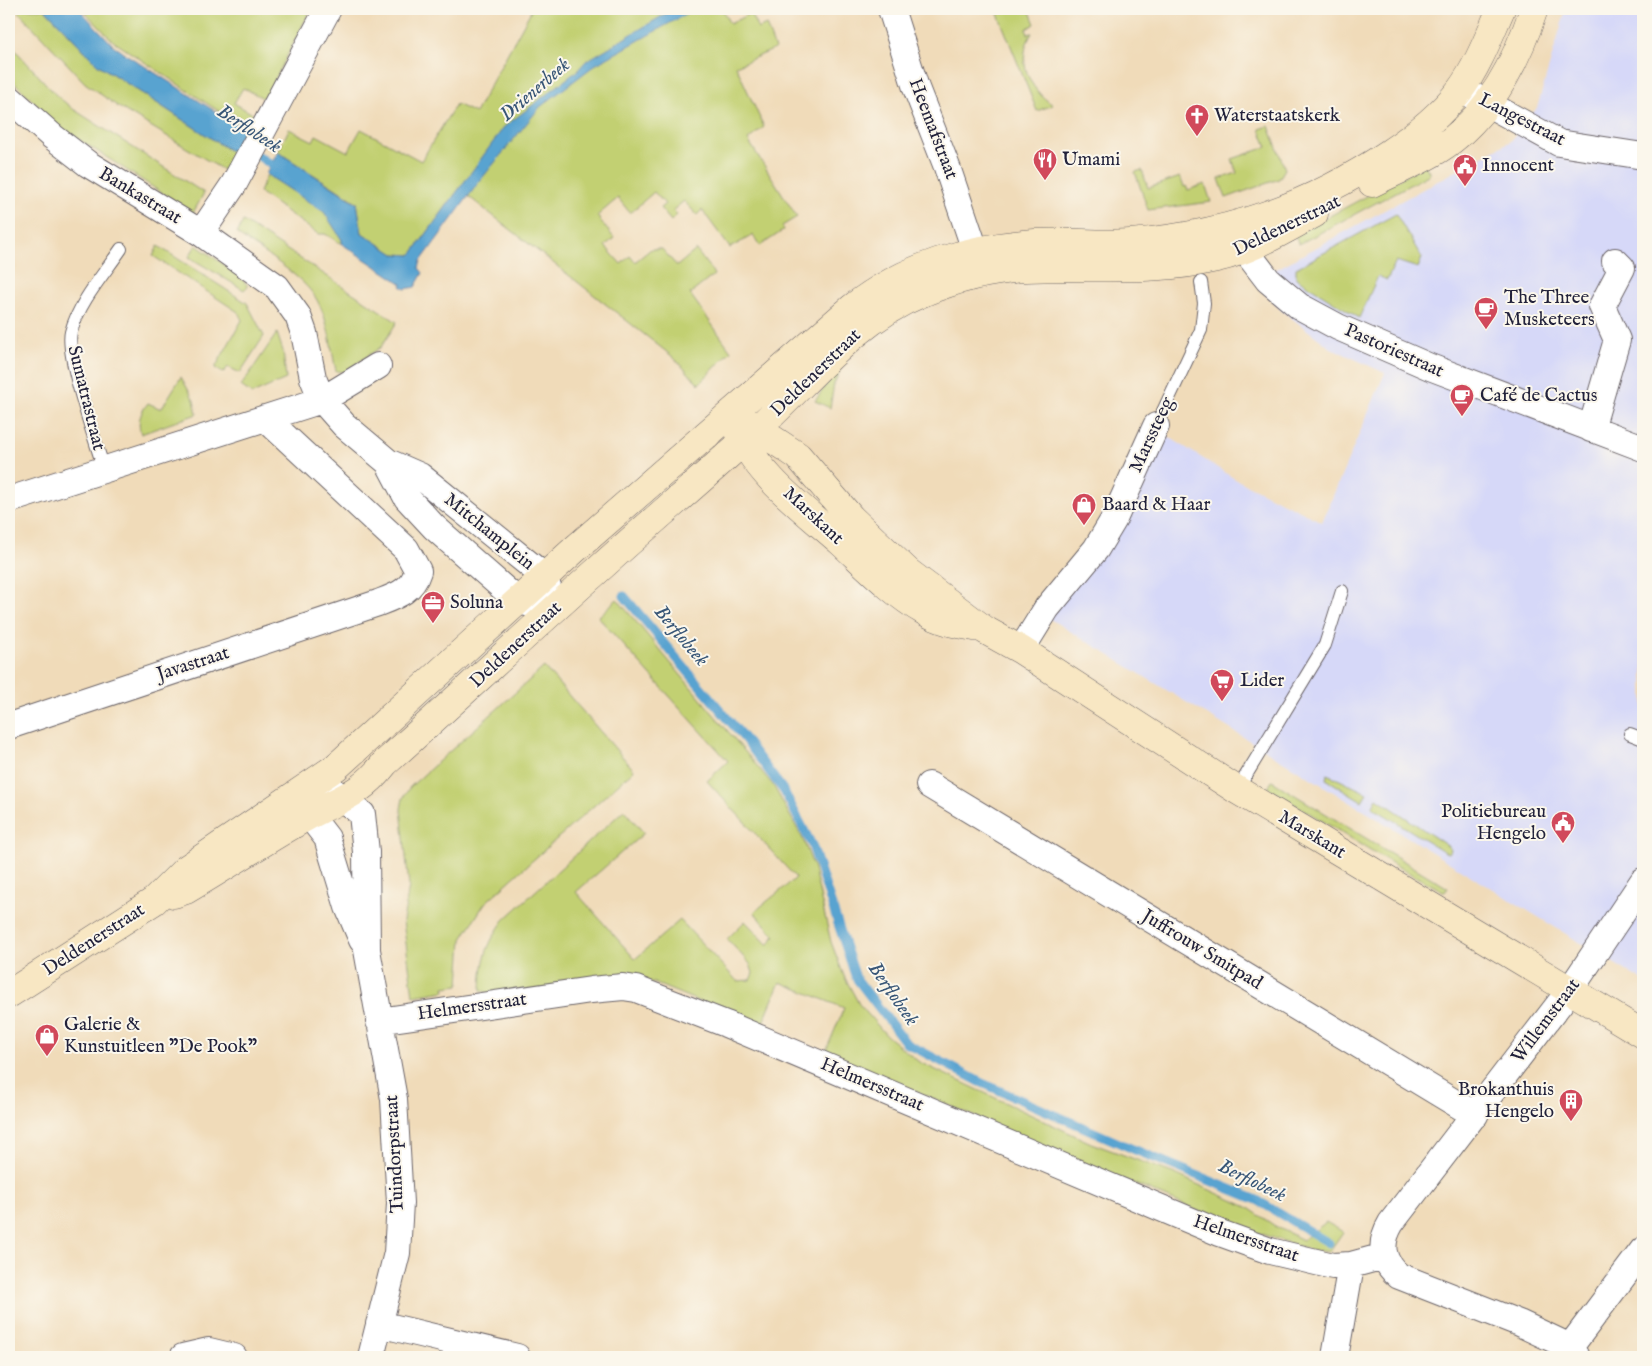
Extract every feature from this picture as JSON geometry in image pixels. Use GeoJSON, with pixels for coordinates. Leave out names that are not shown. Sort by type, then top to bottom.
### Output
{"type":"FeatureCollection","features":[{"type":"Feature","properties":{"kind":"main road","name":"Deldenerstraat"},"geometry":{"type":"LineString","coordinates":[[9,994],[154,901],[186,890],[302,806],[320,780],[386,724],[518,601],[876,289],[913,270],[975,250],[1036,243],[1130,242],[1178,238],[1209,233],[1253,220],[1315,196],[1372,165],[1425,128],[1461,89],[1477,62],[1501,9]]}},
{"type":"Feature","properties":{"kind":"main road","name":"Deldenerstraat"},"geometry":{"type":"LineString","coordinates":[[302,806],[344,800],[371,781],[385,763],[554,609],[751,435],[863,327],[890,309],[919,294],[978,274],[1023,268],[1170,266],[1215,258],[1245,250],[1451,141],[1469,125],[1506,74],[1534,9]]}},
{"type":"Feature","properties":{"kind":"main road","name":"Marskant"},"geometry":{"type":"LineString","coordinates":[[800,387],[790,424],[790,434],[798,456],[851,518],[908,572],[985,630],[1021,650],[1237,790],[1643,1034]]}},
{"type":"Feature","properties":{"kind":"main road","name":"Marskant"},"geometry":{"type":"LineString","coordinates":[[732,414],[751,435],[768,475],[904,598],[946,622],[985,630]]}},
{"type":"Feature","properties":{"kind":"main road","name":"Marskant"},"geometry":{"type":"LineString","coordinates":[[751,435],[798,456]]}},
{"type":"Feature","properties":{"kind":"street"},"geometry":{"type":"LineString","coordinates":[[202,233],[234,184],[328,9]]}},
{"type":"Feature","properties":{"kind":"street","name":"Heemafstraat"},"geometry":{"type":"LineString","coordinates":[[891,9],[916,88],[947,167],[975,250]]}},
{"type":"Feature","properties":{"kind":"street","name":"Langestraat"},"geometry":{"type":"LineString","coordinates":[[1461,89],[1559,143],[1643,156]]}},
{"type":"Feature","properties":{"kind":"street","name":"Bankastraat"},"geometry":{"type":"LineString","coordinates":[[9,98],[53,137],[88,164],[202,233],[277,287]]}},
{"type":"Feature","properties":{"kind":"street","name":"Pastoriestraat"},"geometry":{"type":"LineString","coordinates":[[1245,250],[1268,280],[1299,306],[1338,327],[1430,367],[1643,448]]}},
{"type":"Feature","properties":{"kind":"street"},"geometry":{"type":"LineString","coordinates":[[1591,429],[1618,340],[1602,306],[1622,268],[1614,261]]}},
{"type":"Feature","properties":{"kind":"street","name":"Mitchamplein"},"geometry":{"type":"LineString","coordinates":[[277,287],[298,316],[304,334],[313,378],[322,400],[344,425],[388,462],[420,476],[545,577],[554,609],[518,601],[434,527],[407,498],[388,462]]}},
{"type":"Feature","properties":{"kind":"street"},"geometry":{"type":"LineString","coordinates":[[322,400],[378,366]]}},
{"type":"Feature","properties":{"kind":"street","name":"Sumatrastraat"},"geometry":{"type":"LineString","coordinates":[[9,500],[322,400]]}},
{"type":"Feature","properties":{"kind":"street","name":"Javastraat"},"geometry":{"type":"LineString","coordinates":[[9,726],[378,603],[400,594],[416,580],[418,571],[406,549],[265,418]]}},
{"type":"Feature","properties":{"kind":"street","name":"Marssteeg"},"geometry":{"type":"LineString","coordinates":[[1021,650],[1048,608],[1100,542],[1114,519],[1156,426]]}},
{"type":"Feature","properties":{"kind":"street","name":"Tuindorpstraat"},"geometry":{"type":"LineString","coordinates":[[320,780],[362,814],[366,852],[367,950],[394,1099],[400,1203],[397,1253],[371,1357]]}},
{"type":"Feature","properties":{"kind":"street","name":"Juffrouw Smitpad"},"geometry":{"type":"LineString","coordinates":[[929,785],[1475,1115]]}},
{"type":"Feature","properties":{"kind":"street","name":"Tuindorpstraat"},"geometry":{"type":"LineString","coordinates":[[302,806],[327,838],[348,907],[367,950]]}},
{"type":"Feature","properties":{"kind":"street","name":"Willemstraat"},"geometry":{"type":"LineString","coordinates":[[1384,1256],[1383,1242],[1391,1223],[1570,990],[1643,881]]}},
{"type":"Feature","properties":{"kind":"street","name":"Helmersstraat"},"geometry":{"type":"LineString","coordinates":[[379,1021],[591,990],[636,989],[726,1024],[1220,1233],[1270,1251],[1333,1266],[1351,1265],[1384,1256]]}},
{"type":"Feature","properties":{"kind":"street"},"geometry":{"type":"LineString","coordinates":[[1384,1256],[1394,1272],[1404,1279],[1519,1322],[1573,1352],[1643,1250]]}},
{"type":"Feature","properties":{"kind":"street"},"geometry":{"type":"LineString","coordinates":[[1335,1357],[1351,1265]]}},
{"type":"Feature","properties":{"kind":"street"},"geometry":{"type":"LineString","coordinates":[[379,1324],[517,1357]]}},
{"type":"Feature","properties":{"kind":"street"},"geometry":{"type":"LineString","coordinates":[[183,1357],[209,1351],[234,1357]]}},
{"type":"Feature","properties":{"kind":"lane","name":"Sumatrastraat"},"geometry":{"type":"LineString","coordinates":[[104,470],[73,363],[71,333],[83,307],[121,249]]}},
{"type":"Feature","properties":{"kind":"lane","name":"Marssteeg"},"geometry":{"type":"LineString","coordinates":[[1156,426],[1201,330],[1204,316],[1201,282]]}},
{"type":"Feature","properties":{"kind":"lane"},"geometry":{"type":"LineString","coordinates":[[1237,790],[1324,645],[1342,591]]}},
{"type":"Feature","properties":{"kind":"lane"},"geometry":{"type":"LineString","coordinates":[[1630,734],[1643,739]]}},
{"type":"Feature","properties":{"kind":"shaded area"},"geometry":{"type":"Polygon","coordinates":[[[1566,9],[1643,9],[1643,981],[1032,608],[1088,542],[1150,425],[1235,479],[1322,522],[1385,373],[1331,348],[1281,310],[1253,282],[1511,141],[1537,108],[1566,9]]]}},
{"type":"Feature","properties":{"kind":"green space"},"geometry":{"type":"Polygon","coordinates":[[[16,9],[45,9],[97,64],[235,154],[225,171],[117,106],[85,83],[16,9]]]}},
{"type":"Feature","properties":{"kind":"green space"},"geometry":{"type":"Polygon","coordinates":[[[82,9],[311,9],[265,99],[243,88],[234,103],[256,116],[247,130],[113,41],[82,9]]]}},
{"type":"Feature","properties":{"kind":"green space"},"geometry":{"type":"Polygon","coordinates":[[[532,9],[722,9],[730,24],[750,13],[758,29],[766,25],[775,49],[736,66],[764,127],[748,140],[797,217],[782,226],[784,230],[760,246],[753,235],[730,248],[702,210],[697,215],[684,201],[673,210],[677,215],[671,221],[660,208],[665,204],[654,192],[630,213],[618,198],[597,216],[614,238],[605,246],[621,264],[630,256],[635,262],[651,249],[662,249],[677,266],[696,250],[712,271],[714,275],[690,294],[731,351],[699,384],[673,357],[459,189],[411,255],[394,254],[362,233],[357,202],[278,152],[289,129],[313,141],[316,135],[348,152],[361,129],[421,161],[456,104],[475,113],[532,9]]]}},
{"type":"Feature","properties":{"kind":"green space"},"geometry":{"type":"Polygon","coordinates":[[[996,9],[1029,9],[1035,24],[1026,29],[1028,34],[1032,33],[1025,53],[1027,73],[1037,91],[1053,105],[1037,111],[996,9]]]}},
{"type":"Feature","properties":{"kind":"green space"},"geometry":{"type":"Polygon","coordinates":[[[9,43],[56,95],[73,109],[204,193],[193,213],[58,126],[9,77],[9,43]]]}},
{"type":"Feature","properties":{"kind":"green space"},"geometry":{"type":"Polygon","coordinates":[[[1269,126],[1285,169],[1279,179],[1226,198],[1219,179],[1237,173],[1232,159],[1267,147],[1260,129],[1269,126]]]}},
{"type":"Feature","properties":{"kind":"green space"},"geometry":{"type":"Polygon","coordinates":[[[1425,165],[1430,174],[1299,244],[1294,235],[1425,165]]]}},
{"type":"Feature","properties":{"kind":"green space"},"geometry":{"type":"Polygon","coordinates":[[[1142,170],[1148,188],[1180,177],[1184,187],[1186,186],[1188,190],[1205,184],[1211,202],[1148,210],[1135,172],[1142,170]]]}},
{"type":"Feature","properties":{"kind":"green space"},"geometry":{"type":"Polygon","coordinates":[[[267,175],[325,211],[342,240],[342,244],[325,234],[318,234],[259,192],[267,175]]]}},
{"type":"Feature","properties":{"kind":"green space"},"geometry":{"type":"Polygon","coordinates":[[[1396,214],[1422,258],[1418,268],[1396,261],[1387,280],[1378,276],[1359,318],[1296,278],[1296,268],[1396,214]]]}},
{"type":"Feature","properties":{"kind":"green space"},"geometry":{"type":"Polygon","coordinates":[[[243,221],[397,322],[381,347],[344,372],[336,371],[327,326],[317,300],[311,291],[292,273],[237,234],[243,221]]]}},
{"type":"Feature","properties":{"kind":"green space"},"geometry":{"type":"Polygon","coordinates":[[[196,245],[236,273],[248,286],[244,290],[189,257],[196,245]]]}},
{"type":"Feature","properties":{"kind":"green space"},"geometry":{"type":"Polygon","coordinates":[[[158,246],[247,303],[264,336],[240,373],[228,367],[223,373],[215,368],[242,320],[238,312],[153,256],[158,246]]]}},
{"type":"Feature","properties":{"kind":"green space"},"geometry":{"type":"Polygon","coordinates":[[[277,333],[283,351],[286,379],[252,394],[241,386],[277,333]]]}},
{"type":"Feature","properties":{"kind":"green space"},"geometry":{"type":"Polygon","coordinates":[[[840,365],[842,366],[834,384],[830,408],[815,401],[840,365]]]}},
{"type":"Feature","properties":{"kind":"green space"},"geometry":{"type":"Polygon","coordinates":[[[181,377],[194,400],[197,414],[141,434],[139,422],[145,407],[148,403],[161,409],[181,377]]]}},
{"type":"Feature","properties":{"kind":"green space"},"geometry":{"type":"Polygon","coordinates":[[[617,599],[773,785],[802,837],[813,865],[831,942],[844,976],[859,1004],[887,1036],[919,1062],[1091,1143],[1175,1174],[1247,1207],[1275,1226],[1303,1240],[1326,1222],[1343,1232],[1329,1252],[1312,1250],[1229,1224],[825,1053],[844,1008],[780,982],[761,1027],[654,983],[490,994],[481,990],[482,970],[486,953],[493,937],[504,920],[624,810],[644,833],[576,892],[635,959],[680,920],[737,981],[750,980],[753,973],[750,964],[727,939],[745,921],[768,945],[775,936],[754,912],[796,878],[707,781],[728,761],[598,617],[617,599]]]}},
{"type":"Feature","properties":{"kind":"green space"},"geometry":{"type":"Polygon","coordinates":[[[544,667],[634,770],[485,903],[462,939],[459,985],[444,987],[445,991],[413,996],[403,921],[409,886],[401,809],[403,798],[410,787],[544,667]]]}},
{"type":"Feature","properties":{"kind":"green space"},"geometry":{"type":"Polygon","coordinates":[[[1327,774],[1367,793],[1362,801],[1326,779],[1327,774]]]}},
{"type":"Feature","properties":{"kind":"green space"},"geometry":{"type":"Polygon","coordinates":[[[1272,781],[1448,888],[1445,892],[1405,871],[1268,788],[1272,781]]]}},
{"type":"Feature","properties":{"kind":"green space"},"geometry":{"type":"Polygon","coordinates":[[[1377,798],[1449,847],[1451,850],[1449,853],[1372,807],[1377,798]]]}},
{"type":"Feature","properties":{"kind":"water"},"geometry":{"type":"Polygon","coordinates":[[[45,9],[79,9],[113,45],[246,131],[235,154],[97,64],[45,9]]]}},
{"type":"Feature","properties":{"kind":"water"},"geometry":{"type":"Polygon","coordinates":[[[674,9],[695,9],[595,65],[540,107],[479,182],[421,261],[419,268],[423,273],[415,287],[405,289],[401,286],[402,284],[342,244],[342,240],[324,212],[266,174],[278,152],[357,203],[362,233],[394,254],[411,255],[504,127],[577,71],[586,61],[674,9]]]}},
{"type":"Feature","properties":{"kind":"waterway","name":"Berflobeek"},"geometry":{"type":"LineString","coordinates":[[254,153],[281,171]]}},
{"type":"Feature","properties":{"kind":"waterway","name":"Berflobeek"},"geometry":{"type":"LineString","coordinates":[[624,596],[744,738],[784,791],[812,845],[856,978],[906,1043],[980,1082],[1133,1149],[1257,1200],[1329,1243]]}},
{"type":"Feature","properties":{"kind":"place","name":"Waterstaatskerk"},"geometry":{"type":"Point","coordinates":[1197,137]}},
{"type":"Feature","properties":{"kind":"place","name":"Umami"},"geometry":{"type":"Point","coordinates":[1045,181]}},
{"type":"Feature","properties":{"kind":"place","name":"Innocent"},"geometry":{"type":"Point","coordinates":[1465,187]}},
{"type":"Feature","properties":{"kind":"place","name":"The Three Musketeers"},"geometry":{"type":"Point","coordinates":[1486,330]}},
{"type":"Feature","properties":{"kind":"place","name":"Café de Cactus"},"geometry":{"type":"Point","coordinates":[1462,417]}},
{"type":"Feature","properties":{"kind":"place","name":"Baard & Haar"},"geometry":{"type":"Point","coordinates":[1084,526]}},
{"type":"Feature","properties":{"kind":"place","name":"Soluna"},"geometry":{"type":"Point","coordinates":[433,624]}},
{"type":"Feature","properties":{"kind":"place","name":"Lider"},"geometry":{"type":"Point","coordinates":[1222,702]}},
{"type":"Feature","properties":{"kind":"place","name":"Politiebureau Hengelo"},"geometry":{"type":"Point","coordinates":[1563,844]}},
{"type":"Feature","properties":{"kind":"place","name":"Galerie & Kunstuitleen \"De Pook\""},"geometry":{"type":"Point","coordinates":[47,1057]}},
{"type":"Feature","properties":{"kind":"place","name":"Brokanthuis Hengelo"},"geometry":{"type":"Point","coordinates":[1571,1122]}},
{"type":"Feature","properties":{"kind":"water label","name":"Drienerbeek"},"geometry":{"type":"Point","coordinates":[535,90]}}]}
